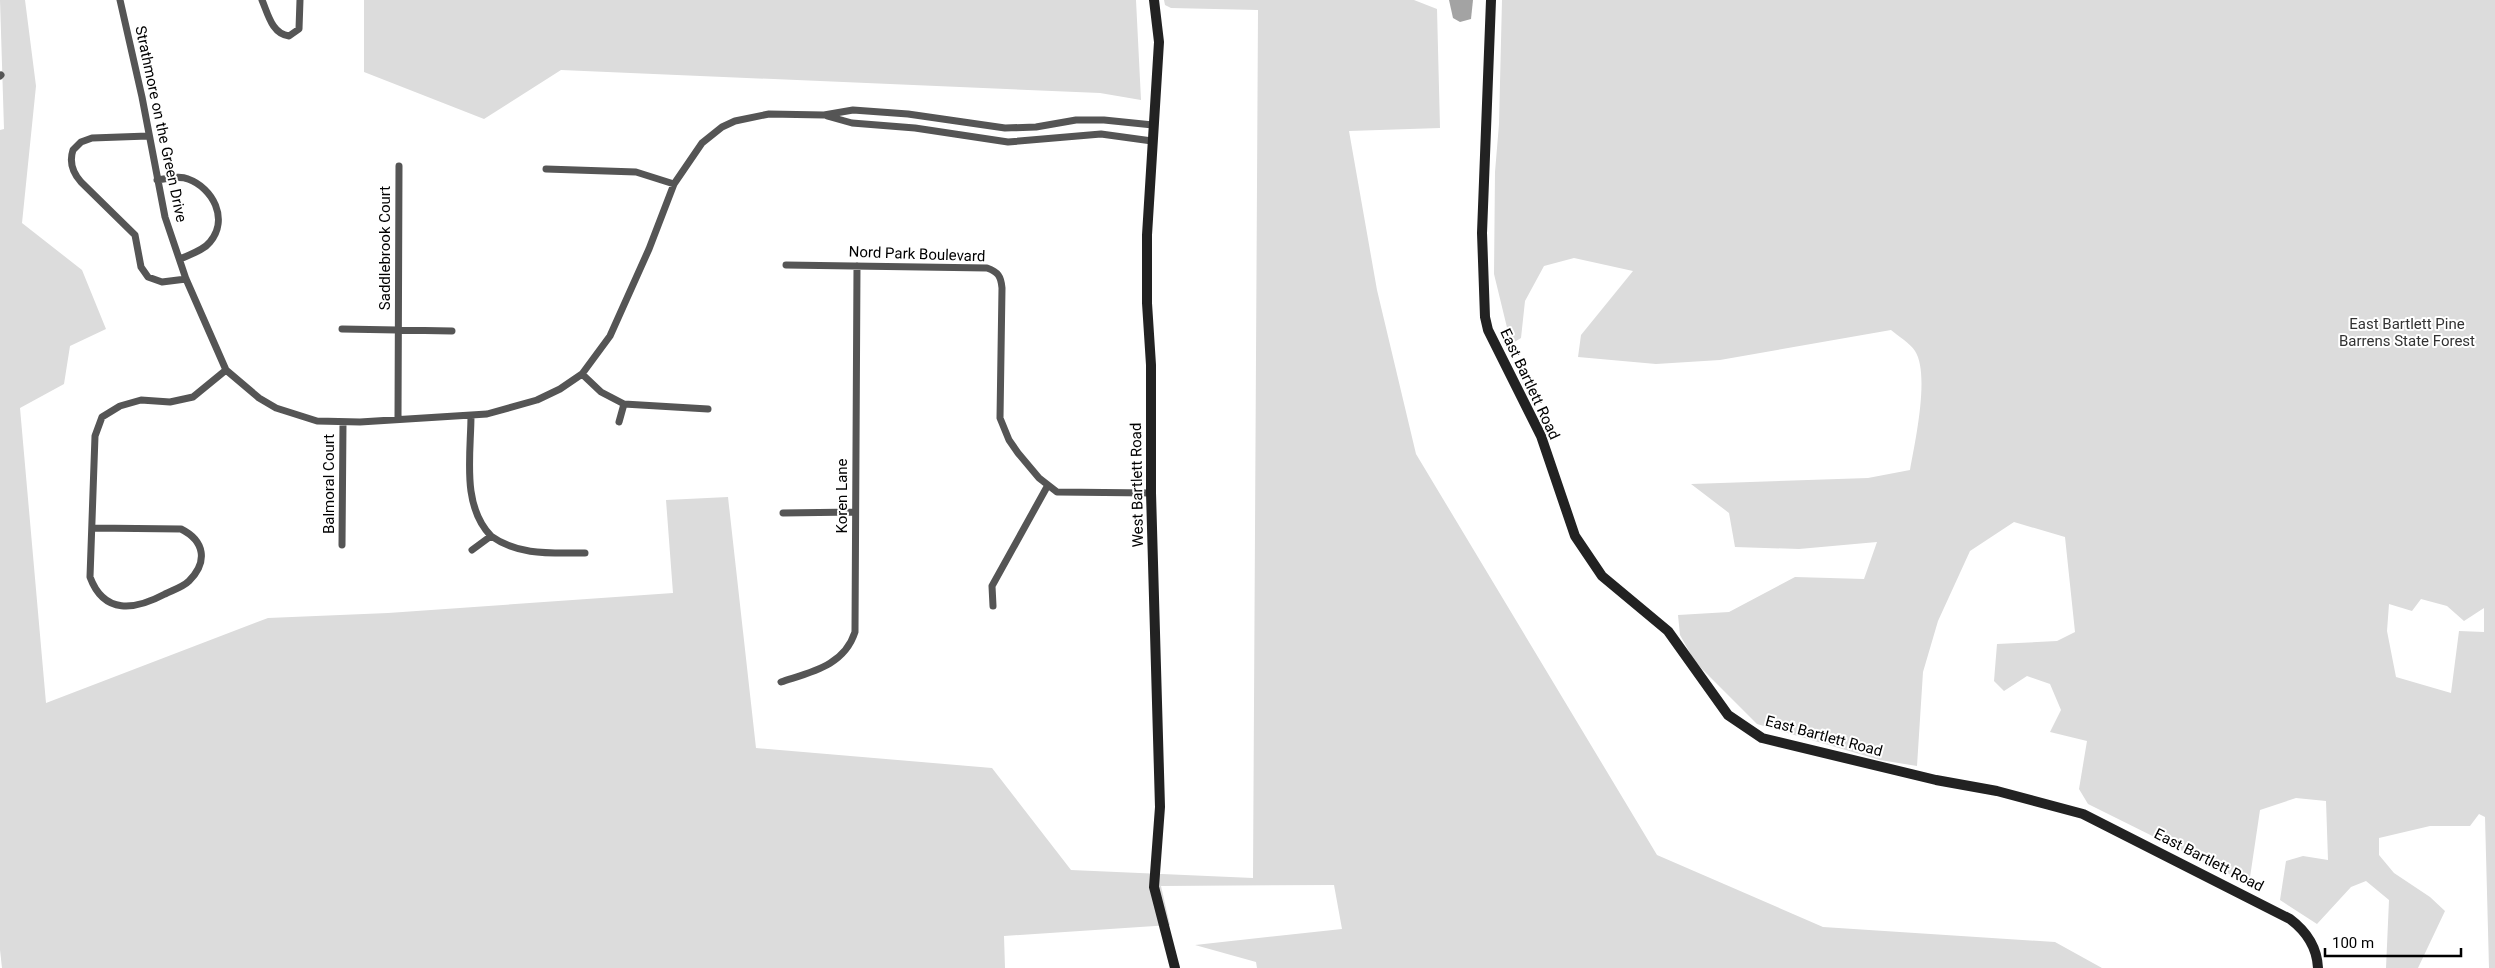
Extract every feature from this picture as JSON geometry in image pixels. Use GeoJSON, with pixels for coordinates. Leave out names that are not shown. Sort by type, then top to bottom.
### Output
{"type":"FeatureCollection","features":[{"type":"Feature","properties":{"kind":"street","name":"Strathmore on the Green Drive"},"geometry":{"type":"LineString","coordinates":[[120,0],[165,217],[186,279],[226,370],[259,398],[276,408],[317,421],[342,423],[398,420],[472,415],[506,410],[537,400],[560,389],[582,374],[610,336],[649,248],[674,184],[702,142],[722,126],[750,116],[769,114],[824,115],[853,110],[908,114],[1005,128],[1036,127],[1076,120],[1104,120],[1153,125]]}},
{"type":"Feature","properties":{"kind":"street"},"geometry":{"type":"LineString","coordinates":[[262,0],[274,29],[278,34],[289,36],[299,29],[300,0]]}},
{"type":"Feature","properties":{"kind":"street","name":"West Bartlett Road"},"geometry":{"type":"LineString","coordinates":[[1154,0],[1159,42],[1146,253],[1146,303],[1151,365],[1151,493],[1160,807],[1154,887],[1175,968]]}},
{"type":"Feature","properties":{"kind":"street","name":"East Bartlett Road"},"geometry":{"type":"LineString","coordinates":[[1491,0],[1482,232],[1485,317],[1488,330],[1541,436],[1575,536],[1602,576],[1668,631],[1728,715],[1762,738],[1936,780],[1997,791],[2083,814],[2290,918],[2302,928],[2310,940],[2318,958],[2318,968]]}},
{"type":"Feature","properties":{"kind":"street"},"geometry":{"type":"LineString","coordinates":[[867,125],[868,111]]}},
{"type":"Feature","properties":{"kind":"street","name":"Strathmore on the Green Drive"},"geometry":{"type":"LineString","coordinates":[[824,115],[852,123],[915,128],[1008,142],[1101,134],[1152,140]]}},
{"type":"Feature","properties":{"kind":"street"},"geometry":{"type":"LineString","coordinates":[[1101,134],[1104,120]]}},
{"type":"Feature","properties":{"kind":"street"},"geometry":{"type":"LineString","coordinates":[[148,136],[86,139],[73,150],[72,166],[75,175],[81,182],[135,235],[143,272],[148,277],[162,282],[186,279]]}},
{"type":"Feature","properties":{"kind":"street","name":"Saddlebrook Court"},"geometry":{"type":"LineString","coordinates":[[398,420],[399,166]]}},
{"type":"Feature","properties":{"kind":"street"},"geometry":{"type":"LineString","coordinates":[[546,169],[636,172],[674,184]]}},
{"type":"Feature","properties":{"kind":"street"},"geometry":{"type":"LineString","coordinates":[[157,180],[180,177],[201,186],[217,206],[215,232],[207,245],[180,259]]}},
{"type":"Feature","properties":{"kind":"street","name":"Nord Park Boulevard"},"geometry":{"type":"LineString","coordinates":[[786,265],[987,268],[997,271],[1002,279],[1000,418],[1009,440],[1018,453],[1057,492],[1151,493]]}},
{"type":"Feature","properties":{"kind":"street","name":"Koren Lane"},"geometry":{"type":"LineString","coordinates":[[781,682],[840,658],[852,641],[855,632],[857,266]]}},
{"type":"Feature","properties":{"kind":"street"},"geometry":{"type":"LineString","coordinates":[[342,329],[399,330]]}},
{"type":"Feature","properties":{"kind":"street","name":"Saddlebrook Court"},"geometry":{"type":"LineString","coordinates":[[399,330],[452,331]]}},
{"type":"Feature","properties":{"kind":"street"},"geometry":{"type":"LineString","coordinates":[[92,528],[180,529],[192,536],[198,544],[201,551],[199,569],[187,582],[149,603],[129,606],[117,605],[99,596],[90,577],[93,450],[95,436],[102,417],[130,402],[141,400],[170,402],[192,397],[226,370]]}},
{"type":"Feature","properties":{"kind":"street"},"geometry":{"type":"LineString","coordinates":[[582,374],[601,392],[624,404],[708,409]]}},
{"type":"Feature","properties":{"kind":"street"},"geometry":{"type":"LineString","coordinates":[[619,422],[624,404]]}},
{"type":"Feature","properties":{"kind":"street"},"geometry":{"type":"LineString","coordinates":[[472,415],[470,484],[475,512],[491,536],[507,546],[524,551],[585,552]]}},
{"type":"Feature","properties":{"kind":"street","name":"Balmoral Court"},"geometry":{"type":"LineString","coordinates":[[342,423],[342,545]]}},
{"type":"Feature","properties":{"kind":"street"},"geometry":{"type":"LineString","coordinates":[[993,606],[992,586],[1048,485]]}},
{"type":"Feature","properties":{"kind":"street"},"geometry":{"type":"LineString","coordinates":[[783,513],[855,512]]}},
{"type":"Feature","properties":{"kind":"street"},"geometry":{"type":"LineString","coordinates":[[472,550],[491,536]]}},
{"type":"Feature","properties":{"kind":"green space"},"geometry":{"type":"Polygon","coordinates":[[[0,0],[25,0],[36,86],[22,223],[82,270],[106,329],[70,346],[64,384],[20,408],[46,703],[268,618],[388,613],[673,593],[666,500],[728,497],[756,748],[992,768],[1071,870],[1253,878],[1258,10],[1171,8],[1165,5],[1164,0],[1414,0],[1437,9],[1440,128],[1349,131],[1377,290],[1416,454],[1657,855],[1823,927],[2055,942],[2102,968],[1257,968],[1256,962],[1195,945],[1342,929],[1334,885],[1161,886],[1170,925],[1004,936],[1005,968],[2,968],[0,950],[0,130],[4,129],[0,0]]]}},
{"type":"Feature","properties":{"kind":"green space"},"geometry":{"type":"Polygon","coordinates":[[[364,0],[1136,0],[1141,100],[1100,93],[561,70],[484,119],[364,72],[364,0]]]}},
{"type":"Feature","properties":{"kind":"green space","name":"East Bartlett Pine Barrens State Forest"},"geometry":{"type":"Polygon","coordinates":[[[1502,0],[2495,0],[2495,968],[2489,968],[2485,817],[2479,814],[2470,826],[2430,826],[2379,838],[2379,855],[2394,873],[2430,897],[2445,911],[2418,968],[2386,968],[2389,900],[2366,881],[2351,887],[2317,924],[2280,900],[2286,861],[2303,856],[2328,860],[2326,801],[2296,798],[2260,810],[2249,884],[2088,804],[2079,789],[2087,741],[2050,732],[2061,710],[2050,684],[2027,676],[2004,691],[1994,681],[1997,644],[2057,641],[2075,632],[2065,537],[2014,522],[1970,551],[1938,621],[1923,672],[1917,766],[1880,760],[1757,724],[1695,662],[1680,635],[1678,615],[1729,612],[1795,577],[1864,579],[1877,542],[1799,549],[1735,547],[1729,513],[1691,484],[1868,478],[1910,470],[1918,426],[1921,391],[1921,375],[1915,351],[1907,342],[1891,330],[1720,360],[1656,364],[1578,357],[1581,335],[1633,271],[1574,258],[1544,266],[1525,301],[1521,338],[1511,344],[1494,274],[1495,172],[1499,124],[1502,0]],[[2421,599],[2412,611],[2389,604],[2387,631],[2396,677],[2451,693],[2459,631],[2484,632],[2484,608],[2464,621],[2447,606],[2421,599]]]}},
{"type":"Feature","properties":{"kind":"shaded area"},"geometry":{"type":"Polygon","coordinates":[[[1449,0],[1473,0],[1471,19],[1460,22],[1453,18],[1449,0]]]}}]}
